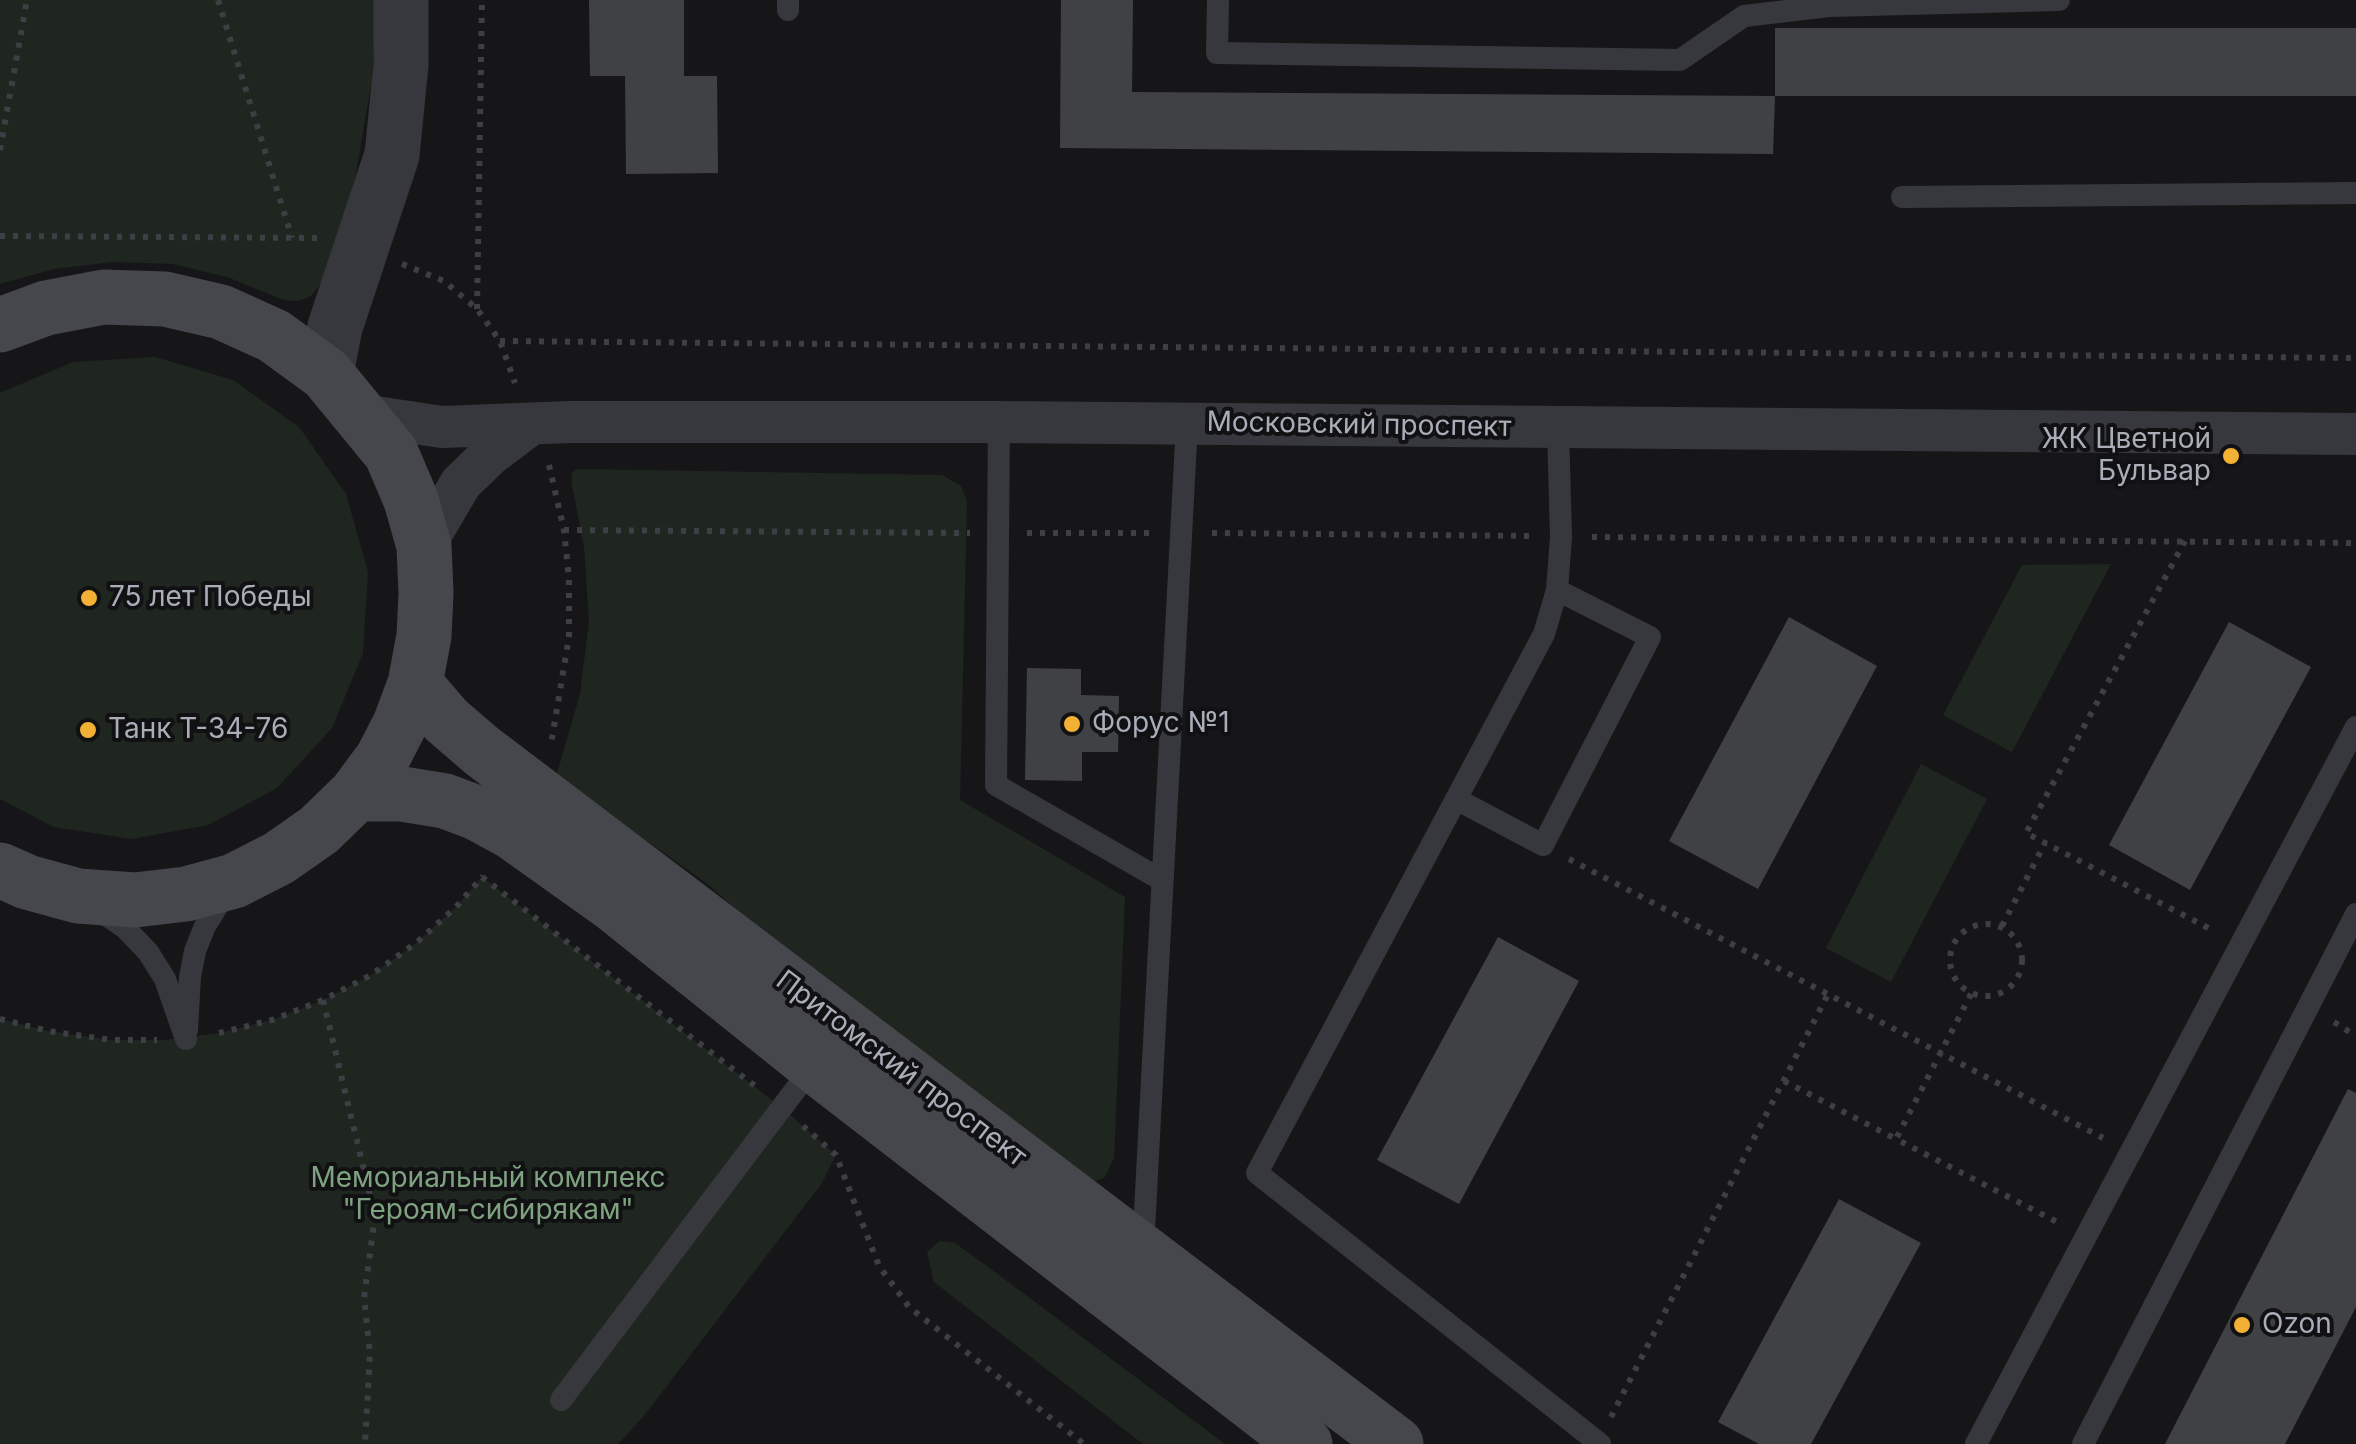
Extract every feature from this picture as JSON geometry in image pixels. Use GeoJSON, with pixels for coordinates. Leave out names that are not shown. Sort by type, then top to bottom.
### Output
{"type":"FeatureCollection","features":[{"type":"Feature","properties":{"kind":"main road"},"geometry":{"type":"LineString","coordinates":[[0,325],[46,308],[104,298],[165,299],[221,312],[274,336],[326,374],[391,453],[411,500],[424,546],[424,636],[400,724],[382,760],[356,794],[319,830],[279,858],[234,881],[186,894],[135,900],[78,896],[0,870]]}},
{"type":"Feature","properties":{"kind":"main road","name":"Притомский проспект"},"geometry":{"type":"LineString","coordinates":[[414,684],[446,720],[482,751],[1396,1444]]}},
{"type":"Feature","properties":{"kind":"main road","name":"Притомский проспект"},"geometry":{"type":"LineString","coordinates":[[356,794],[402,794],[444,801],[512,832],[613,904],[797,1086],[1305,1444]]}},
{"type":"Feature","properties":{"kind":"street"},"geometry":{"type":"LineString","coordinates":[[326,374],[335,328],[392,155],[401,65],[401,0]]}},
{"type":"Feature","properties":{"kind":"street"},"geometry":{"type":"LineString","coordinates":[[424,546],[460,484],[490,455],[524,406]]}},
{"type":"Feature","properties":{"kind":"street","name":"Московский проспект"},"geometry":{"type":"LineString","coordinates":[[362,415],[442,427],[524,406],[999,422],[2356,434]]}},
{"type":"Feature","properties":{"kind":"lane"},"geometry":{"type":"LineString","coordinates":[[1218,0],[1217,54],[1680,60],[1744,16],[1830,6],[2059,0]]}},
{"type":"Feature","properties":{"kind":"lane"},"geometry":{"type":"LineString","coordinates":[[1902,197],[2356,193]]}},
{"type":"Feature","properties":{"kind":"lane"},"geometry":{"type":"LineString","coordinates":[[999,422],[996,785],[1160,879]]}},
{"type":"Feature","properties":{"kind":"lane"},"geometry":{"type":"LineString","coordinates":[[1142,1252],[1186,423]]}},
{"type":"Feature","properties":{"kind":"lane"},"geometry":{"type":"LineString","coordinates":[[1558,427],[1561,537],[1557,590],[1544,634],[1256,1173],[1599,1443]]}},
{"type":"Feature","properties":{"kind":"lane"},"geometry":{"type":"LineString","coordinates":[[1456,798],[1543,845],[1650,638],[1557,590]]}},
{"type":"Feature","properties":{"kind":"lane"},"geometry":{"type":"LineString","coordinates":[[1976,1444],[2356,727]]}},
{"type":"Feature","properties":{"kind":"lane"},"geometry":{"type":"LineString","coordinates":[[78,896],[125,928],[148,952],[165,979],[186,1038],[196,951],[205,926],[234,881]]}},
{"type":"Feature","properties":{"kind":"lane"},"geometry":{"type":"LineString","coordinates":[[2083,1444],[2356,914]]}},
{"type":"Feature","properties":{"kind":"lane"},"geometry":{"type":"LineString","coordinates":[[561,1400],[797,1086]]}},
{"type":"Feature","properties":{"kind":"path"},"geometry":{"type":"LineString","coordinates":[[0,150],[27,0]]}},
{"type":"Feature","properties":{"kind":"path"},"geometry":{"type":"LineString","coordinates":[[218,0],[292,238]]}},
{"type":"Feature","properties":{"kind":"path"},"geometry":{"type":"LineString","coordinates":[[477,309],[482,0]]}},
{"type":"Feature","properties":{"kind":"path"},"geometry":{"type":"LineString","coordinates":[[0,236],[324,238]]}},
{"type":"Feature","properties":{"kind":"path"},"geometry":{"type":"LineString","coordinates":[[389,258],[444,281],[477,309],[500,341],[524,406]]}},
{"type":"Feature","properties":{"kind":"path"},"geometry":{"type":"LineString","coordinates":[[500,341],[2356,358]]}},
{"type":"Feature","properties":{"kind":"path"},"geometry":{"type":"LineString","coordinates":[[549,465],[564,530],[569,580],[569,637],[550,746]]}},
{"type":"Feature","properties":{"kind":"path"},"geometry":{"type":"LineString","coordinates":[[564,530],[2356,542]]}},
{"type":"Feature","properties":{"kind":"path"},"geometry":{"type":"LineString","coordinates":[[2185,541],[2026,833],[2241,945]]}},
{"type":"Feature","properties":{"kind":"path"},"geometry":{"type":"LineString","coordinates":[[2002,926],[2045,843]]}},
{"type":"Feature","properties":{"kind":"path"},"geometry":{"type":"LineString","coordinates":[[1543,845],[2131,1152]]}},
{"type":"Feature","properties":{"kind":"path"},"geometry":{"type":"LineString","coordinates":[[219,1033],[272,1020],[371,975],[416,943],[456,907],[492,865]]}},
{"type":"Feature","properties":{"kind":"path"},"geometry":{"type":"LineString","coordinates":[[482,877],[797,1086],[836,1156],[879,1266],[909,1308],[1084,1444]]}},
{"type":"Feature","properties":{"kind":"path"},"geometry":{"type":"LineString","coordinates":[[1983,923],[2002,926],[2016,939],[2023,957],[2020,976],[2008,990],[1990,998],[1971,994],[1956,982],[1949,964],[1952,944],[1965,930],[1983,923]]}},
{"type":"Feature","properties":{"kind":"path"},"geometry":{"type":"LineString","coordinates":[[1896,1139],[1971,994]]}},
{"type":"Feature","properties":{"kind":"path"},"geometry":{"type":"LineString","coordinates":[[1599,1443],[1828,996]]}},
{"type":"Feature","properties":{"kind":"path"},"geometry":{"type":"LineString","coordinates":[[323,1000],[375,1216],[364,1298],[370,1354],[366,1444]]}},
{"type":"Feature","properties":{"kind":"path"},"geometry":{"type":"LineString","coordinates":[[0,1019],[111,1040],[165,1040]]}},
{"type":"Feature","properties":{"kind":"path"},"geometry":{"type":"LineString","coordinates":[[1784,1081],[2085,1236]]}},
{"type":"Feature","properties":{"kind":"green space"},"geometry":{"type":"Polygon","coordinates":[[[0,0],[376,0],[372,79],[356,173],[340,238],[324,280],[311,296],[299,301],[284,300],[227,277],[173,264],[112,262],[54,269],[0,284],[0,0]]]}},
{"type":"Feature","properties":{"kind":"green space"},"geometry":{"type":"Polygon","coordinates":[[[155,357],[233,380],[299,427],[346,494],[368,572],[363,653],[332,728],[277,788],[208,825],[132,839],[54,827],[0,799],[0,393],[73,362],[155,357]]]}},
{"type":"Feature","properties":{"kind":"green space"},"geometry":{"type":"Polygon","coordinates":[[[577,469],[942,475],[961,486],[967,501],[960,800],[1125,897],[1114,1158],[1105,1177],[1089,1184],[802,969],[708,884],[556,777],[580,694],[589,622],[584,546],[572,485],[572,473],[577,469]]]}},
{"type":"Feature","properties":{"kind":"green space"},"geometry":{"type":"Polygon","coordinates":[[[2111,564],[2012,752],[1943,715],[2022,565],[2111,564]]]}},
{"type":"Feature","properties":{"kind":"green space"},"geometry":{"type":"Polygon","coordinates":[[[1921,764],[1987,799],[1891,982],[1826,948],[1921,764]]]}},
{"type":"Feature","properties":{"kind":"green space","name":"Мемориальный комплекс \"Героям-сибирякам\""},"geometry":{"type":"Polygon","coordinates":[[[482,877],[781,1107],[836,1155],[822,1183],[643,1417],[618,1444],[0,1444],[0,1019],[111,1040],[165,1040],[219,1033],[272,1020],[371,975],[416,943],[482,877]]]}},
{"type":"Feature","properties":{"kind":"green space"},"geometry":{"type":"Polygon","coordinates":[[[940,1241],[955,1243],[1225,1444],[1143,1444],[934,1282],[927,1252],[940,1241]]]}},
{"type":"Feature","properties":{"kind":"building"},"geometry":{"type":"Polygon","coordinates":[[[589,0],[684,0],[684,76],[717,76],[718,173],[626,174],[625,76],[590,76],[589,0]]]}},
{"type":"Feature","properties":{"kind":"building"},"geometry":{"type":"Polygon","coordinates":[[[1061,0],[1133,0],[1132,92],[1775,96],[1773,154],[1060,148],[1061,0]]]}},
{"type":"Feature","properties":{"kind":"building"},"geometry":{"type":"Polygon","coordinates":[[[1775,28],[2356,28],[2356,96],[1775,96],[1775,28]]]}},
{"type":"Feature","properties":{"kind":"building"},"geometry":{"type":"Polygon","coordinates":[[[1789,617],[1877,666],[1758,889],[1669,841],[1789,617]]]}},
{"type":"Feature","properties":{"kind":"building"},"geometry":{"type":"Polygon","coordinates":[[[2229,622],[2311,667],[2190,890],[2109,845],[2229,622]]]}},
{"type":"Feature","properties":{"kind":"building","name":"Форус №1"},"geometry":{"type":"Polygon","coordinates":[[[1027,668],[1081,669],[1081,695],[1119,696],[1118,752],[1082,752],[1082,781],[1025,780],[1027,668]]]}},
{"type":"Feature","properties":{"kind":"building"},"geometry":{"type":"Polygon","coordinates":[[[1498,937],[1579,981],[1459,1204],[1377,1160],[1498,937]]]}},
{"type":"Feature","properties":{"kind":"building"},"geometry":{"type":"Polygon","coordinates":[[[2348,1089],[2356,1093],[2356,1307],[2285,1444],[2165,1444],[2348,1089]]]}},
{"type":"Feature","properties":{"kind":"building"},"geometry":{"type":"Polygon","coordinates":[[[1839,1199],[1921,1243],[1811,1444],[1759,1444],[1718,1422],[1839,1199]]]}},
{"type":"Feature","properties":{"kind":"place","name":"ЖК Цветной Бульвар"},"geometry":{"type":"Point","coordinates":[2231,456]}},
{"type":"Feature","properties":{"kind":"place","name":"75 лет Победы"},"geometry":{"type":"Point","coordinates":[89,598]}},
{"type":"Feature","properties":{"kind":"place","name":"Форус №1"},"geometry":{"type":"Point","coordinates":[1072,724]}},
{"type":"Feature","properties":{"kind":"place","name":"Танк Т-34-76"},"geometry":{"type":"Point","coordinates":[88,730]}},
{"type":"Feature","properties":{"kind":"place","name":"Ozon"},"geometry":{"type":"Point","coordinates":[2242,1325]}}]}
